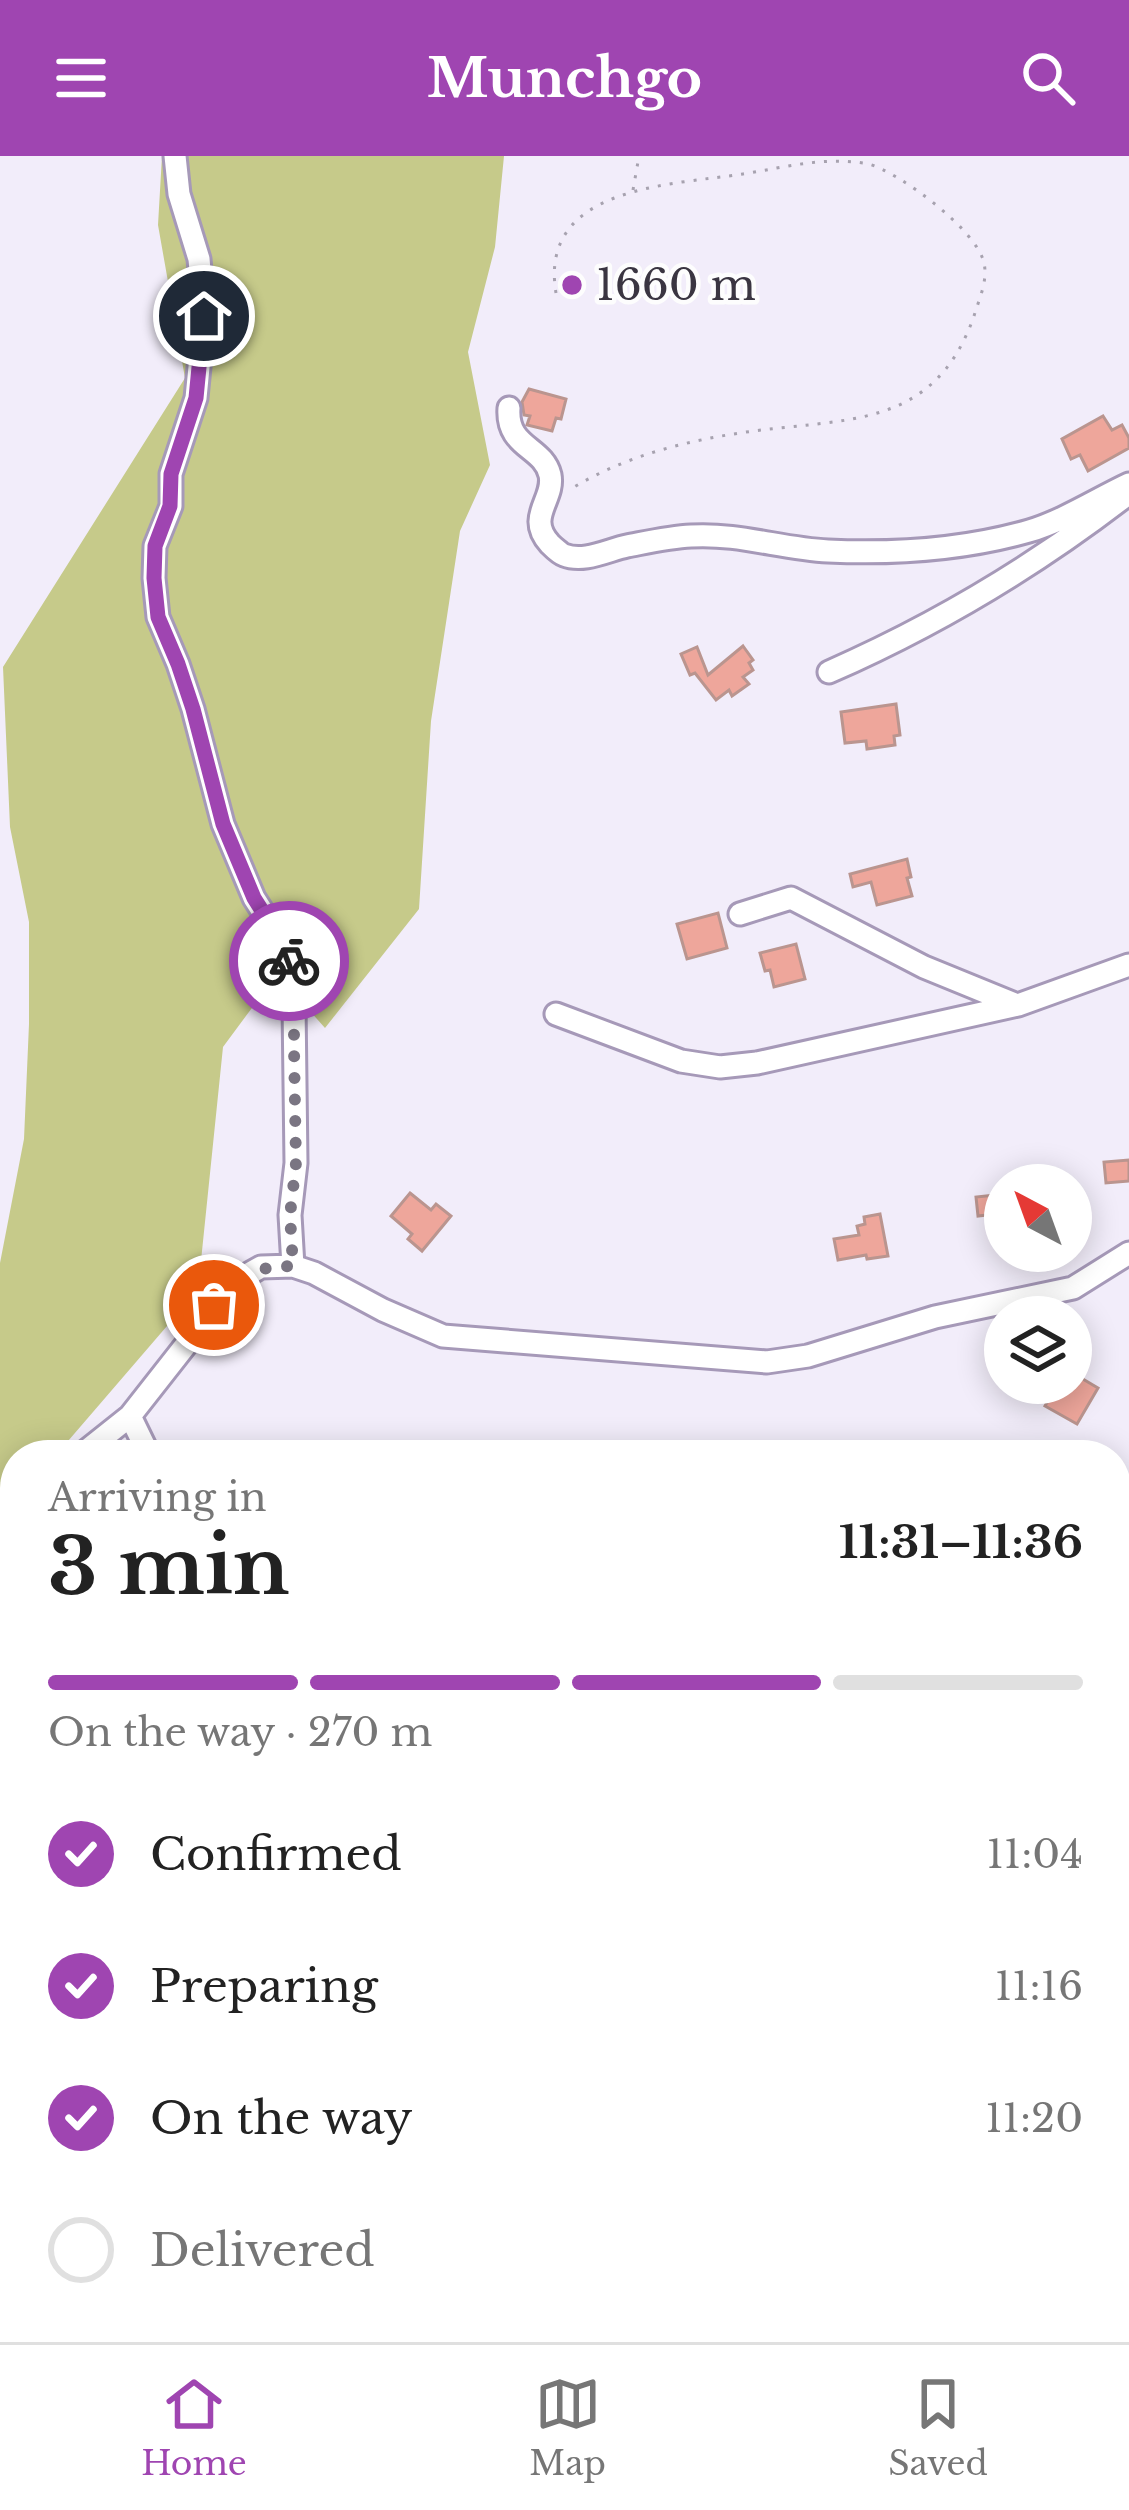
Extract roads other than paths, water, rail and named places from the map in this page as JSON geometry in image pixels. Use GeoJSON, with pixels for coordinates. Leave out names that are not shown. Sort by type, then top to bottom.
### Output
{"type":"FeatureCollection","features":[{"type":"Feature","properties":{"kind":"street"},"geometry":{"type":"LineString","coordinates":[[175,156],[178,194],[199,259],[204,316],[196,398],[171,474],[170,506],[155,546],[158,617],[193,709],[223,824],[254,898],[287,950],[294,1004],[293,1266]]}},
{"type":"Feature","properties":{"kind":"street"},"geometry":{"type":"LineString","coordinates":[[509,408],[509,428],[548,470],[551,481],[539,527],[562,555],[582,557],[691,536],[744,537],[824,551],[915,550],[1033,530],[1129,488]]}},
{"type":"Feature","properties":{"kind":"street"},"geometry":{"type":"LineString","coordinates":[[829,672],[977,597],[1089,524],[1129,488]]}},
{"type":"Feature","properties":{"kind":"street"},"geometry":{"type":"LineString","coordinates":[[740,914],[790,898],[924,968],[1018,1005]]}},
{"type":"Feature","properties":{"kind":"street"},"geometry":{"type":"LineString","coordinates":[[556,1014],[681,1061],[720,1067],[758,1064],[1018,1005],[1129,965]]}},
{"type":"Feature","properties":{"kind":"street"},"geometry":{"type":"LineString","coordinates":[[100,1440],[130,1416],[236,1281],[261,1267],[293,1266],[314,1273],[442,1336],[767,1362],[808,1356],[935,1317],[1073,1288],[1129,1252]]}},
{"type":"Feature","properties":{"kind":"street"},"geometry":{"type":"LineString","coordinates":[[130,1416],[142,1440]]}},
{"type":"Feature","properties":{"kind":"place","name":"1660 m"},"geometry":{"type":"Point","coordinates":[572,285]}}]}
